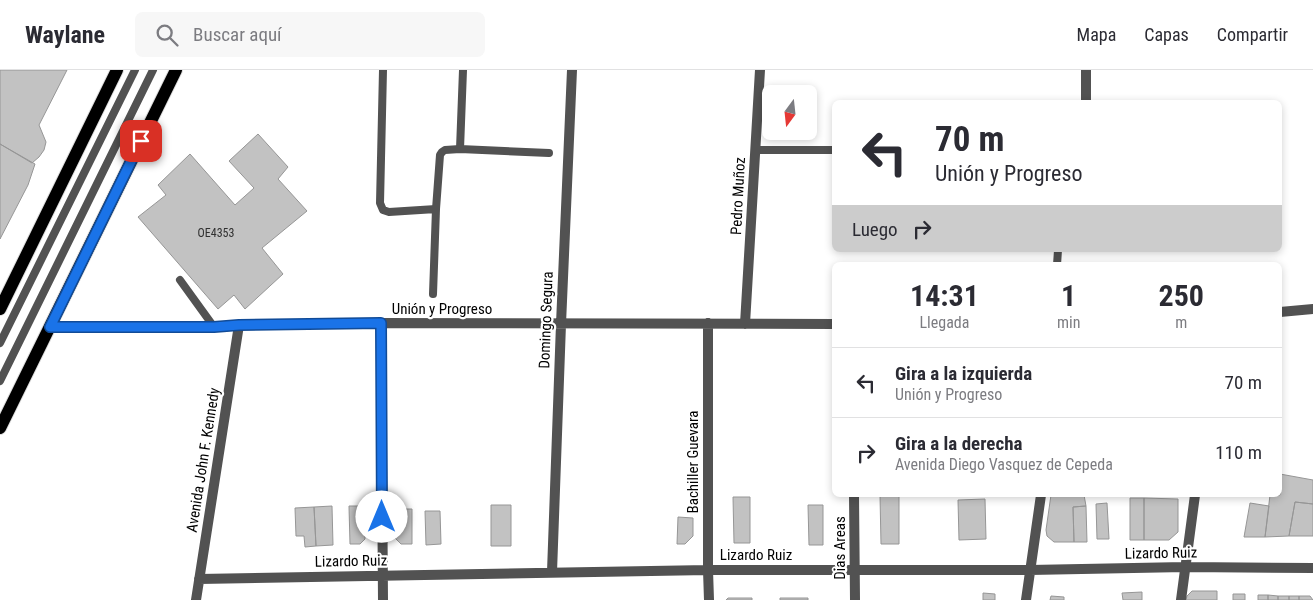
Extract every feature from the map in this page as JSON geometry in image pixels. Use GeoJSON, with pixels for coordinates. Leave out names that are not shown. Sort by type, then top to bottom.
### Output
{"type":"FeatureCollection","features":[{"type":"Feature","properties":{"kind":"main road"},"geometry":{"type":"LineString","coordinates":[[0,309],[117,70]]}},
{"type":"Feature","properties":{"kind":"main road"},"geometry":{"type":"LineString","coordinates":[[0,428],[176,70]]}},
{"type":"Feature","properties":{"kind":"street","name":"Domingo Segura"},"geometry":{"type":"LineString","coordinates":[[552,572],[572,70]]}},
{"type":"Feature","properties":{"kind":"street","name":"Pedro Muñoz"},"geometry":{"type":"LineString","coordinates":[[746,324],[760,70]]}},
{"type":"Feature","properties":{"kind":"street"},"geometry":{"type":"LineString","coordinates":[[1086,70],[1086,100]]}},
{"type":"Feature","properties":{"kind":"street"},"geometry":{"type":"LineString","coordinates":[[1282,312],[1313,309]]}},
{"type":"Feature","properties":{"kind":"street","name":"Unión y Progreso"},"geometry":{"type":"LineString","coordinates":[[50,327],[214,327],[381,323],[832,324]]}},
{"type":"Feature","properties":{"kind":"street"},"geometry":{"type":"LineString","coordinates":[[381,323],[382,600]]}},
{"type":"Feature","properties":{"kind":"street","name":"Bachiller Guevara"},"geometry":{"type":"LineString","coordinates":[[708,323],[709,600]]}},
{"type":"Feature","properties":{"kind":"street","name":"Avenida John F. Kennedy"},"geometry":{"type":"LineString","coordinates":[[196,600],[239,325]]}},
{"type":"Feature","properties":{"kind":"street","name":"Dias Areas"},"geometry":{"type":"LineString","coordinates":[[854,497],[855,600]]}},
{"type":"Feature","properties":{"kind":"street"},"geometry":{"type":"LineString","coordinates":[[1026,600],[1041,497]]}},
{"type":"Feature","properties":{"kind":"street"},"geometry":{"type":"LineString","coordinates":[[1181,600],[1195,497]]}},
{"type":"Feature","properties":{"kind":"street","name":"Lizardo Ruiz"},"geometry":{"type":"LineString","coordinates":[[199,579],[708,570],[1313,568]]}},
{"type":"Feature","properties":{"kind":"lane"},"geometry":{"type":"LineString","coordinates":[[0,343],[135,70]]}},
{"type":"Feature","properties":{"kind":"lane"},"geometry":{"type":"LineString","coordinates":[[0,381],[153,70]]}},
{"type":"Feature","properties":{"kind":"lane"},"geometry":{"type":"LineString","coordinates":[[383,70],[380,203],[383,210],[389,212],[436,209]]}},
{"type":"Feature","properties":{"kind":"lane"},"geometry":{"type":"LineString","coordinates":[[460,149],[463,70]]}},
{"type":"Feature","properties":{"kind":"lane"},"geometry":{"type":"LineString","coordinates":[[433,294],[436,209],[440,156],[442,152],[460,149],[549,153]]}},
{"type":"Feature","properties":{"kind":"lane"},"geometry":{"type":"LineString","coordinates":[[756,150],[832,150]]}},
{"type":"Feature","properties":{"kind":"lane"},"geometry":{"type":"LineString","coordinates":[[180,280],[214,327]]}},
{"type":"Feature","properties":{"kind":"building"},"geometry":{"type":"Polygon","coordinates":[[[0,70],[67,70],[39,125],[46,142],[44,150],[32,163],[0,144],[0,70]]]}},
{"type":"Feature","properties":{"kind":"building"},"geometry":{"type":"Polygon","coordinates":[[[258,134],[288,167],[278,179],[307,211],[262,248],[283,274],[245,309],[234,295],[218,309],[138,217],[166,195],[158,185],[190,154],[235,205],[254,188],[229,161],[258,134]]]}},
{"type":"Feature","properties":{"kind":"building"},"geometry":{"type":"Polygon","coordinates":[[[0,144],[35,164],[28,185],[0,239],[0,144]]]}},
{"type":"Feature","properties":{"kind":"building"},"geometry":{"type":"Polygon","coordinates":[[[1282,474],[1313,480],[1313,504],[1295,502],[1289,536],[1265,537],[1270,497],[1282,497],[1282,474]]]}},
{"type":"Feature","properties":{"kind":"building"},"geometry":{"type":"Polygon","coordinates":[[[733,497],[750,497],[750,543],[734,543],[733,497]]]}},
{"type":"Feature","properties":{"kind":"building"},"geometry":{"type":"Polygon","coordinates":[[[880,497],[899,497],[899,544],[881,544],[880,497]]]}},
{"type":"Feature","properties":{"kind":"building"},"geometry":{"type":"Polygon","coordinates":[[[1051,497],[1084,497],[1086,506],[1073,507],[1074,542],[1054,542],[1047,536],[1046,530],[1051,497]]]}},
{"type":"Feature","properties":{"kind":"building"},"geometry":{"type":"Polygon","coordinates":[[[1130,498],[1144,498],[1144,540],[1130,540],[1130,498]]]}},
{"type":"Feature","properties":{"kind":"building"},"geometry":{"type":"Polygon","coordinates":[[[1144,498],[1178,499],[1178,532],[1169,540],[1144,540],[1144,498]]]}},
{"type":"Feature","properties":{"kind":"building"},"geometry":{"type":"Polygon","coordinates":[[[985,499],[986,539],[959,540],[958,500],[985,499]]]}},
{"type":"Feature","properties":{"kind":"building"},"geometry":{"type":"Polygon","coordinates":[[[1295,502],[1313,504],[1313,536],[1289,536],[1295,502]]]}},
{"type":"Feature","properties":{"kind":"building"},"geometry":{"type":"Polygon","coordinates":[[[1107,503],[1109,539],[1097,539],[1096,504],[1107,503]]]}},
{"type":"Feature","properties":{"kind":"building"},"geometry":{"type":"Polygon","coordinates":[[[1250,503],[1269,506],[1265,537],[1244,537],[1250,503]]]}},
{"type":"Feature","properties":{"kind":"building"},"geometry":{"type":"Polygon","coordinates":[[[491,505],[511,505],[511,546],[491,546],[491,505]]]}},
{"type":"Feature","properties":{"kind":"building"},"geometry":{"type":"Polygon","coordinates":[[[808,505],[823,505],[823,545],[809,545],[808,505]]]}},
{"type":"Feature","properties":{"kind":"building"},"geometry":{"type":"Polygon","coordinates":[[[332,506],[333,545],[316,546],[314,507],[332,506]]]}},
{"type":"Feature","properties":{"kind":"building"},"geometry":{"type":"Polygon","coordinates":[[[349,506],[364,506],[365,539],[360,544],[350,544],[349,506]]]}},
{"type":"Feature","properties":{"kind":"building"},"geometry":{"type":"Polygon","coordinates":[[[1086,506],[1087,542],[1074,542],[1073,507],[1086,506]]]}},
{"type":"Feature","properties":{"kind":"building"},"geometry":{"type":"Polygon","coordinates":[[[314,507],[316,546],[305,547],[304,536],[296,536],[295,508],[314,507]]]}},
{"type":"Feature","properties":{"kind":"building"},"geometry":{"type":"Polygon","coordinates":[[[393,509],[412,509],[412,544],[401,544],[394,537],[393,509]]]}},
{"type":"Feature","properties":{"kind":"building"},"geometry":{"type":"Polygon","coordinates":[[[425,511],[440,511],[441,544],[426,545],[425,511]]]}},
{"type":"Feature","properties":{"kind":"building"},"geometry":{"type":"Polygon","coordinates":[[[678,517],[693,518],[693,536],[685,544],[677,544],[678,517]]]}},
{"type":"Feature","properties":{"kind":"building"},"geometry":{"type":"Polygon","coordinates":[[[1192,591],[1217,591],[1217,600],[1186,600],[1192,591]]]}},
{"type":"Feature","properties":{"kind":"building"},"geometry":{"type":"Polygon","coordinates":[[[1142,592],[1142,600],[1123,600],[1122,593],[1142,592]]]}},
{"type":"Feature","properties":{"kind":"building"},"geometry":{"type":"Polygon","coordinates":[[[983,593],[995,594],[995,600],[983,600],[983,593]]]}},
{"type":"Feature","properties":{"kind":"building"},"geometry":{"type":"Polygon","coordinates":[[[1233,594],[1245,594],[1245,600],[1233,600],[1233,594]]]}},
{"type":"Feature","properties":{"kind":"building"},"geometry":{"type":"Polygon","coordinates":[[[1258,595],[1268,595],[1268,600],[1258,600],[1258,595]]]}},
{"type":"Feature","properties":{"kind":"building"},"geometry":{"type":"Polygon","coordinates":[[[1268,595],[1278,596],[1278,600],[1268,600],[1268,595]]]}},
{"type":"Feature","properties":{"kind":"building"},"geometry":{"type":"Polygon","coordinates":[[[1051,596],[1064,597],[1064,600],[1050,600],[1051,596]]]}},
{"type":"Feature","properties":{"kind":"building"},"geometry":{"type":"Polygon","coordinates":[[[1278,596],[1289,596],[1289,600],[1278,600],[1278,596]]]}},
{"type":"Feature","properties":{"kind":"building"},"geometry":{"type":"Polygon","coordinates":[[[1289,596],[1299,596],[1299,600],[1289,600],[1289,596]]]}},
{"type":"Feature","properties":{"kind":"building"},"geometry":{"type":"Polygon","coordinates":[[[1299,596],[1310,596],[1313,600],[1299,600],[1299,596]]]}},
{"type":"Feature","properties":{"kind":"building"},"geometry":{"type":"Polygon","coordinates":[[[728,598],[752,598],[752,600],[726,600],[728,598]]]}},
{"type":"Feature","properties":{"kind":"building"},"geometry":{"type":"Polygon","coordinates":[[[780,598],[808,598],[808,600],[780,600],[780,598]]]}},
{"type":"Feature","properties":{"kind":"route"},"geometry":{"type":"LineString","coordinates":[[141,141],[50,327],[214,327],[381,323],[382,517]]}}]}
